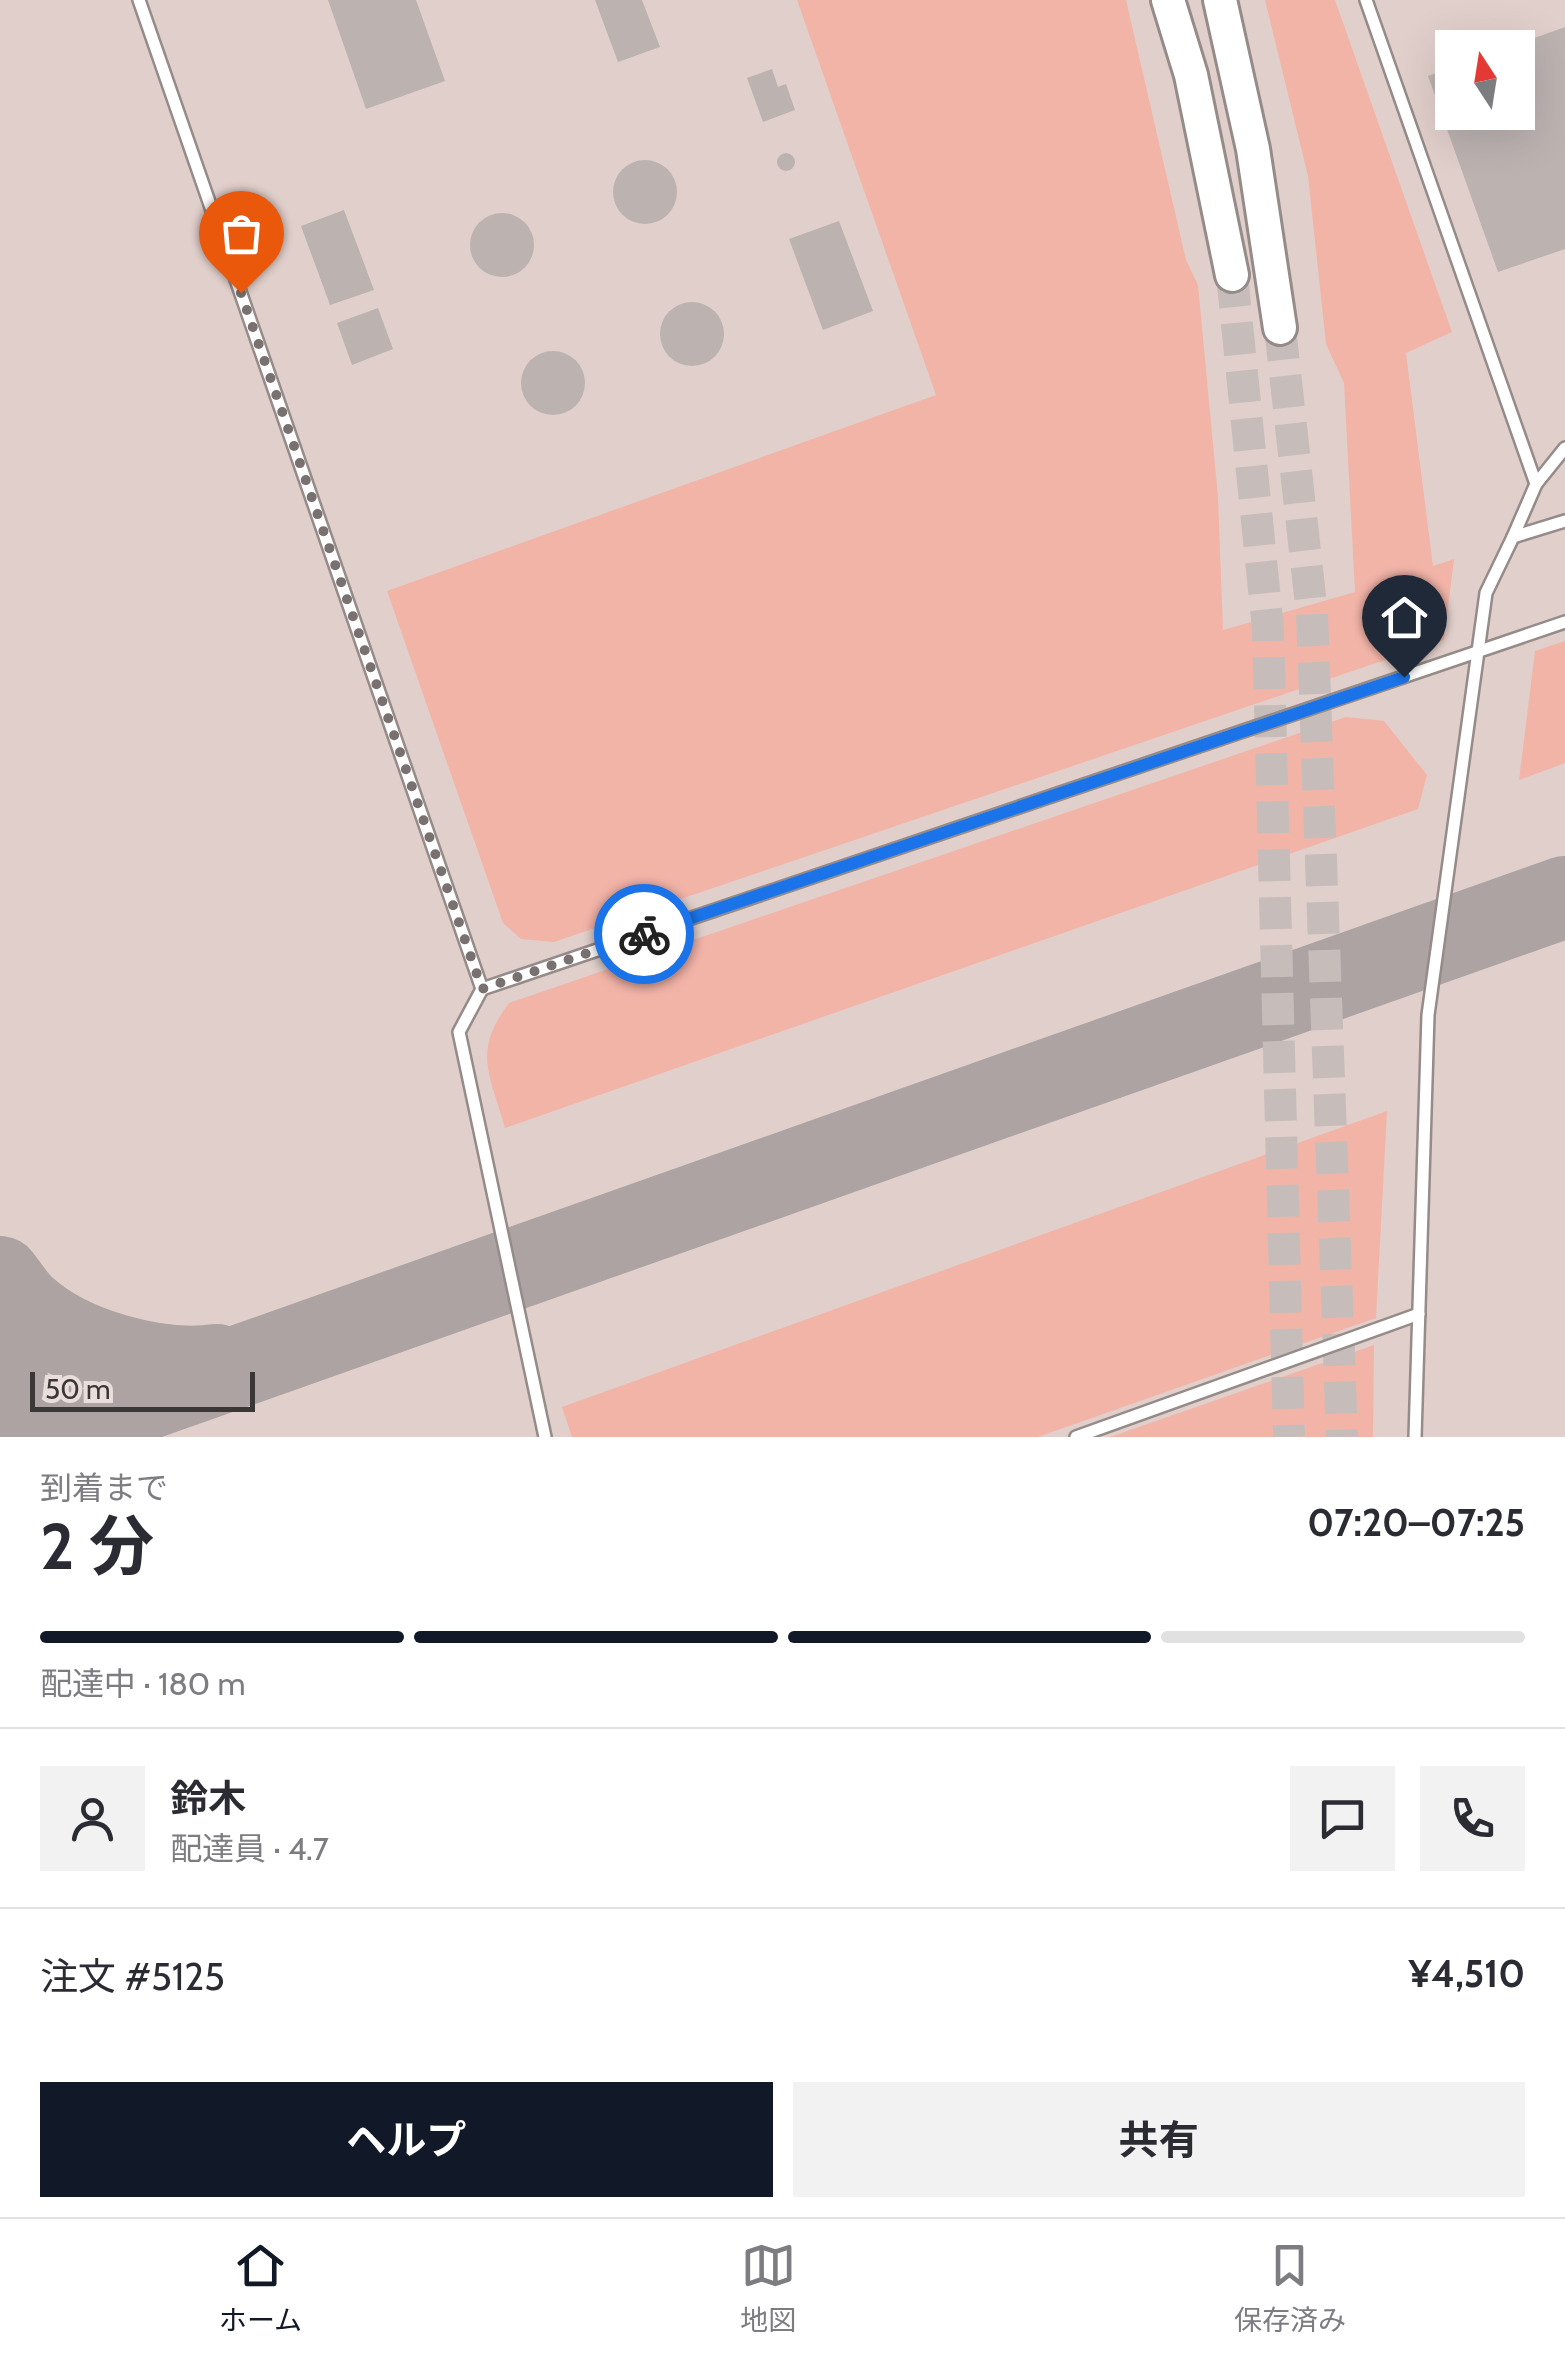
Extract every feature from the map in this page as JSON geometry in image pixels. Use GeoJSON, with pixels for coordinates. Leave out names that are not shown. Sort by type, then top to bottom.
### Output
{"type":"FeatureCollection","features":[{"type":"Feature","properties":{"kind":"street"},"geometry":{"type":"LineString","coordinates":[[1168,0],[1191,75],[1232,274]]}},
{"type":"Feature","properties":{"kind":"street"},"geometry":{"type":"LineString","coordinates":[[1220,0],[1253,149],[1280,328]]}},
{"type":"Feature","properties":{"kind":"lane"},"geometry":{"type":"LineString","coordinates":[[139,0],[482,989]]}},
{"type":"Feature","properties":{"kind":"lane"},"geometry":{"type":"LineString","coordinates":[[1366,0],[1536,484]]}},
{"type":"Feature","properties":{"kind":"lane"},"geometry":{"type":"LineString","coordinates":[[1415,1437],[1428,1015],[1486,593],[1536,484],[1565,448]]}},
{"type":"Feature","properties":{"kind":"lane"},"geometry":{"type":"LineString","coordinates":[[1512,536],[1565,520]]}},
{"type":"Feature","properties":{"kind":"lane"},"geometry":{"type":"LineString","coordinates":[[545,1437],[459,1032],[482,989],[1565,622]]}},
{"type":"Feature","properties":{"kind":"lane"},"geometry":{"type":"LineString","coordinates":[[1076,1437],[1419,1314]]}},
{"type":"Feature","properties":{"kind":"shaded area"},"geometry":{"type":"Polygon","coordinates":[[[0,0],[1565,0],[1565,1437],[0,1437],[0,0]]]}},
{"type":"Feature","properties":{"kind":"shaded area"},"geometry":{"type":"Polygon","coordinates":[[[797,0],[1126,0],[1186,260],[1198,285],[1218,497],[1223,630],[1355,592],[1344,383],[1326,344],[1308,176],[1265,0],[1335,0],[1452,332],[1406,353],[1433,566],[1454,559],[1444,640],[554,942],[521,939],[503,923],[387,591],[936,395],[797,0]]]}},
{"type":"Feature","properties":{"kind":"shaded area"},"geometry":{"type":"Polygon","coordinates":[[[1565,641],[1565,763],[1519,780],[1535,651],[1565,641]]]}},
{"type":"Feature","properties":{"kind":"shaded area"},"geometry":{"type":"Polygon","coordinates":[[[1346,717],[1384,721],[1427,775],[1418,809],[505,1128],[490,1078],[488,1050],[498,1020],[509,1003],[1346,717]]]}},
{"type":"Feature","properties":{"kind":"shaded area"},"geometry":{"type":"Polygon","coordinates":[[[1387,1111],[1376,1318],[1038,1437],[572,1437],[562,1407],[1387,1111]]]}},
{"type":"Feature","properties":{"kind":"shaded area"},"geometry":{"type":"Polygon","coordinates":[[[1374,1345],[1373,1437],[1110,1437],[1374,1345]]]}},
{"type":"Feature","properties":{"kind":"building"},"geometry":{"type":"Polygon","coordinates":[[[328,0],[416,0],[445,81],[366,109],[328,0]]]}},
{"type":"Feature","properties":{"kind":"building"},"geometry":{"type":"Polygon","coordinates":[[[595,0],[642,0],[660,47],[618,62],[595,0]]]}},
{"type":"Feature","properties":{"kind":"building"},"geometry":{"type":"Polygon","coordinates":[[[1565,27],[1565,249],[1498,272],[1447,130],[1535,130],[1535,38],[1565,27]]]}},
{"type":"Feature","properties":{"kind":"building"},"geometry":{"type":"Polygon","coordinates":[[[772,69],[778,87],[786,84],[795,110],[763,122],[747,78],[772,69]]]}},
{"type":"Feature","properties":{"kind":"building"},"geometry":{"type":"Polygon","coordinates":[[[1435,73],[1435,96],[1428,76],[1435,73]]]}},
{"type":"Feature","properties":{"kind":"building"},"geometry":{"type":"Polygon","coordinates":[[[786,153],[793,155],[793,169],[786,171],[779,169],[777,162],[779,155],[786,153]]]}},
{"type":"Feature","properties":{"kind":"building"},"geometry":{"type":"Polygon","coordinates":[[[645,160],[667,170],[677,192],[667,214],[645,224],[623,214],[613,192],[623,170],[645,160]]]}},
{"type":"Feature","properties":{"kind":"building"},"geometry":{"type":"Polygon","coordinates":[[[344,210],[374,290],[330,305],[301,226],[344,210]]]}},
{"type":"Feature","properties":{"kind":"building"},"geometry":{"type":"Polygon","coordinates":[[[502,213],[524,223],[534,245],[524,267],[502,277],[480,267],[470,245],[480,223],[502,213]]]}},
{"type":"Feature","properties":{"kind":"building"},"geometry":{"type":"Polygon","coordinates":[[[839,221],[873,311],[823,330],[789,239],[839,221]]]}},
{"type":"Feature","properties":{"kind":"building"},"geometry":{"type":"Polygon","coordinates":[[[692,302],[714,312],[724,334],[714,356],[692,366],[670,356],[660,334],[670,312],[692,302]]]}},
{"type":"Feature","properties":{"kind":"building"},"geometry":{"type":"Polygon","coordinates":[[[378,308],[393,349],[352,365],[337,323],[378,308]]]}},
{"type":"Feature","properties":{"kind":"building"},"geometry":{"type":"Polygon","coordinates":[[[553,351],[575,361],[585,383],[575,405],[553,415],[531,405],[521,383],[531,361],[553,351]]]}},
{"type":"Feature","properties":{"kind":"taxiway"},"geometry":{"type":"LineString","coordinates":[[39,1437],[1565,897]]}},
{"type":"Feature","properties":{"kind":"taxiway"},"geometry":{"type":"LineString","coordinates":[[0,1277],[21,1304],[44,1323],[90,1346],[168,1365],[217,1365]]}},
{"type":"Feature","properties":{"kind":"taxiway"},"geometry":{"type":"LineString","coordinates":[[0,1333],[13,1419],[9,1437]]}},
{"type":"Feature","properties":{"kind":"tunnel"},"geometry":{"type":"LineString","coordinates":[[1232,275],[1268,629],[1289,1437]]}},
{"type":"Feature","properties":{"kind":"tunnel"},"geometry":{"type":"LineString","coordinates":[[1280,328],[1312,614],[1342,1437]]}},
{"type":"Feature","properties":{"kind":"way so far"},"geometry":{"type":"LineString","coordinates":[[241,293],[482,989],[644,934]]}},
{"type":"Feature","properties":{"kind":"route"},"geometry":{"type":"LineString","coordinates":[[644,934],[1404,677]]}}]}
